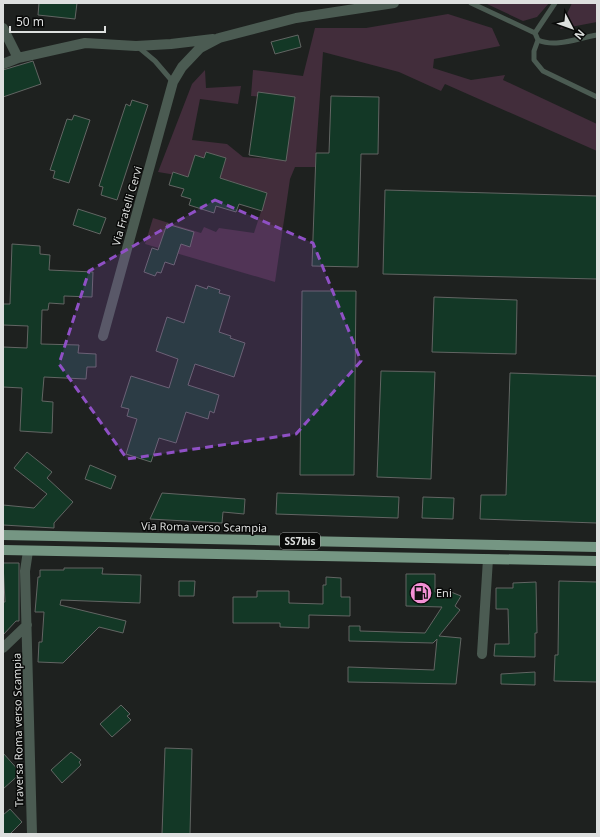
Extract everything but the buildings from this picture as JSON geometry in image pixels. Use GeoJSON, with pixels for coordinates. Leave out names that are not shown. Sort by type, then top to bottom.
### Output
{"type":"FeatureCollection","features":[{"type":"Feature","properties":{"kind":"main road","name":"Via Roma verso Scampia"},"geometry":{"type":"LineString","coordinates":[[3,535],[597,547]]}},
{"type":"Feature","properties":{"kind":"main road"},"geometry":{"type":"LineString","coordinates":[[488,559],[489,545]]}},
{"type":"Feature","properties":{"kind":"main road","name":"SS7bis"},"geometry":{"type":"LineString","coordinates":[[3,550],[597,561]]}},
{"type":"Feature","properties":{"kind":"street","name":"Via Fratelli Cervi"},"geometry":{"type":"LineString","coordinates":[[103,336],[173,82],[182,67],[200,48],[219,38],[296,18],[394,3]]}},
{"type":"Feature","properties":{"kind":"street"},"geometry":{"type":"LineString","coordinates":[[3,28],[18,58]]}},
{"type":"Feature","properties":{"kind":"street"},"geometry":{"type":"LineString","coordinates":[[3,64],[18,58],[85,43],[136,46],[171,44],[219,38]]}},
{"type":"Feature","properties":{"kind":"street","name":"Traversa Roma verso Scampia"},"geometry":{"type":"LineString","coordinates":[[28,551],[25,571],[32,834]]}},
{"type":"Feature","properties":{"kind":"street"},"geometry":{"type":"LineString","coordinates":[[482,654],[488,559]]}},
{"type":"Feature","properties":{"kind":"street","name":"Traversa Roma verso Scampia"},"geometry":{"type":"LineString","coordinates":[[3,648],[27,625]]}},
{"type":"Feature","properties":{"kind":"lane"},"geometry":{"type":"LineString","coordinates":[[471,3],[535,33],[538,40],[534,51],[534,60],[543,71],[597,97]]}},
{"type":"Feature","properties":{"kind":"lane"},"geometry":{"type":"LineString","coordinates":[[535,33],[555,3]]}},
{"type":"Feature","properties":{"kind":"lane"},"geometry":{"type":"LineString","coordinates":[[538,40],[553,44],[597,34]]}},
{"type":"Feature","properties":{"kind":"lane"},"geometry":{"type":"LineString","coordinates":[[136,46],[155,61],[173,82]]}},
{"type":"Feature","properties":{"kind":"highlighted area"},"geometry":{"type":"Polygon","coordinates":[[[215,200],[313,243],[361,361],[296,434],[127,459],[59,364],[89,271],[215,200]]]}},
{"type":"Feature","properties":{"kind":"shaded area"},"geometry":{"type":"Polygon","coordinates":[[[549,3],[537,17],[523,21],[487,4],[549,3]]]}},
{"type":"Feature","properties":{"kind":"shaded area"},"geometry":{"type":"Polygon","coordinates":[[[572,3],[597,3],[597,22],[560,29],[572,3]]]}},
{"type":"Feature","properties":{"kind":"shaded area"},"geometry":{"type":"Polygon","coordinates":[[[448,14],[492,28],[500,46],[434,59],[433,68],[471,80],[505,75],[503,80],[597,124],[597,151],[445,84],[441,91],[399,72],[323,52],[315,167],[295,167],[290,179],[275,282],[145,244],[153,218],[201,233],[204,227],[216,232],[219,228],[254,233],[267,193],[227,180],[217,186],[226,158],[206,152],[204,158],[195,155],[188,177],[158,172],[192,84],[205,70],[206,88],[241,86],[238,104],[200,99],[192,140],[227,144],[243,157],[286,160],[295,98],[251,96],[253,70],[303,76],[315,28],[366,28],[448,14]]]}},
{"type":"Feature","properties":{"kind":"place","name":"Eni"},"geometry":{"type":"Point","coordinates":[421,593]}}]}
